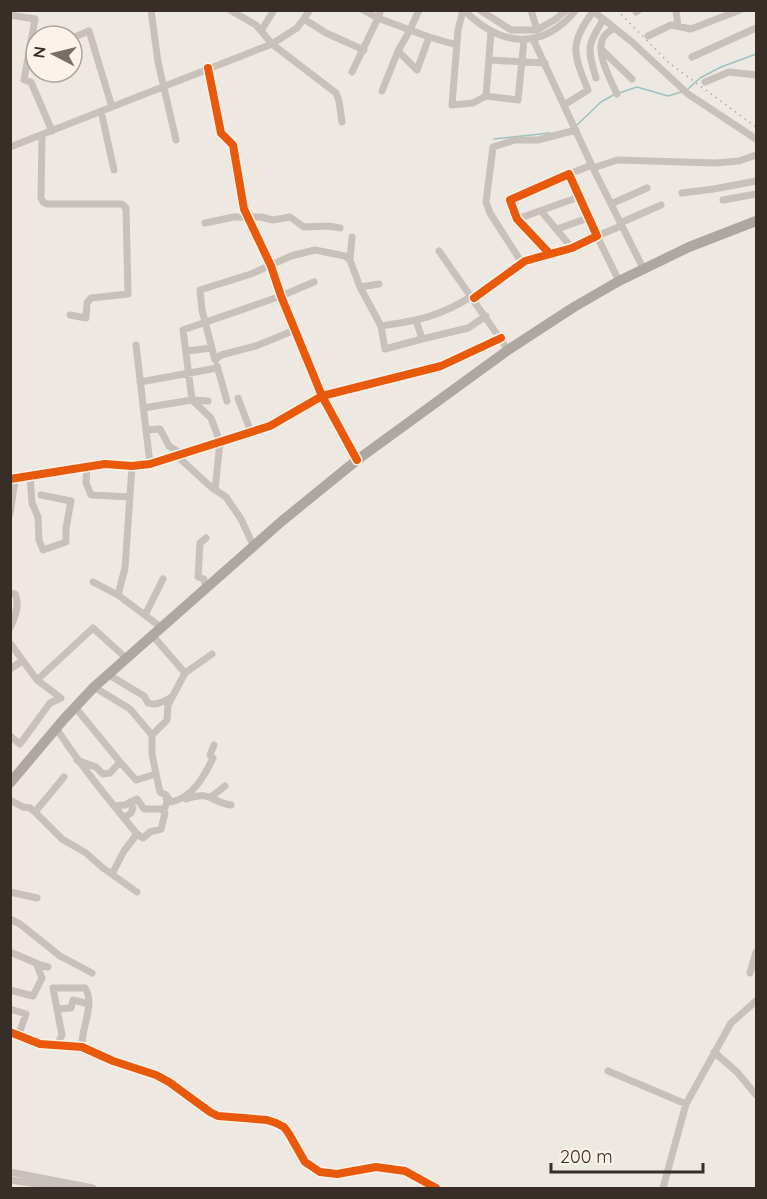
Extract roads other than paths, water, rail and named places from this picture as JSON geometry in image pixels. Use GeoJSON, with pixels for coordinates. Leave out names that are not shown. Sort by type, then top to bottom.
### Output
{"type":"FeatureCollection","features":[{"type":"Feature","properties":{"kind":"highway"},"geometry":{"type":"LineString","coordinates":[[10,783],[94,687],[304,502],[357,460],[508,350],[574,307],[619,282],[710,238],[756,221]]}},
{"type":"Feature","properties":{"kind":"street"},"geometry":{"type":"LineString","coordinates":[[36,10],[24,80],[31,81],[52,131]]}},
{"type":"Feature","properties":{"kind":"street"},"geometry":{"type":"LineString","coordinates":[[151,10],[163,86],[176,140]]}},
{"type":"Feature","properties":{"kind":"street"},"geometry":{"type":"LineString","coordinates":[[230,10],[256,25],[272,44],[336,93],[342,122]]}},
{"type":"Feature","properties":{"kind":"street"},"geometry":{"type":"LineString","coordinates":[[261,31],[274,10]]}},
{"type":"Feature","properties":{"kind":"street"},"geometry":{"type":"LineString","coordinates":[[10,147],[272,44],[297,28],[310,10]]}},
{"type":"Feature","properties":{"kind":"street"},"geometry":{"type":"LineString","coordinates":[[363,10],[379,14],[429,38],[457,45]]}},
{"type":"Feature","properties":{"kind":"street"},"geometry":{"type":"LineString","coordinates":[[382,91],[398,51],[419,10]]}},
{"type":"Feature","properties":{"kind":"street"},"geometry":{"type":"LineString","coordinates":[[463,10],[491,32],[508,38],[524,40],[541,37],[566,23],[572,11]]}},
{"type":"Feature","properties":{"kind":"street"},"geometry":{"type":"LineString","coordinates":[[463,10],[457,45],[452,105],[473,103],[486,96],[518,100],[524,40]]}},
{"type":"Feature","properties":{"kind":"street"},"geometry":{"type":"LineString","coordinates":[[480,10],[511,30],[537,30],[572,11]]}},
{"type":"Feature","properties":{"kind":"street"},"geometry":{"type":"LineString","coordinates":[[531,10],[537,30]]}},
{"type":"Feature","properties":{"kind":"street"},"geometry":{"type":"LineString","coordinates":[[676,10],[678,27]]}},
{"type":"Feature","properties":{"kind":"street"},"geometry":{"type":"LineString","coordinates":[[648,36],[671,25],[691,28],[740,10]]}},
{"type":"Feature","properties":{"kind":"street"},"geometry":{"type":"LineString","coordinates":[[564,105],[588,90],[575,49],[580,28],[592,11],[632,42],[688,94],[756,139]]}},
{"type":"Feature","properties":{"kind":"street"},"geometry":{"type":"LineString","coordinates":[[352,72],[379,14]]}},
{"type":"Feature","properties":{"kind":"street"},"geometry":{"type":"LineString","coordinates":[[10,15],[35,19]]}},
{"type":"Feature","properties":{"kind":"street"},"geometry":{"type":"LineString","coordinates":[[304,19],[326,33],[364,50]]}},
{"type":"Feature","properties":{"kind":"street"},"geometry":{"type":"LineString","coordinates":[[596,78],[589,48],[592,37],[603,20]]}},
{"type":"Feature","properties":{"kind":"street"},"geometry":{"type":"LineString","coordinates":[[614,28],[603,37],[602,50],[603,62],[617,94]]}},
{"type":"Feature","properties":{"kind":"street"},"geometry":{"type":"LineString","coordinates":[[692,57],[756,28]]}},
{"type":"Feature","properties":{"kind":"street"},"geometry":{"type":"LineString","coordinates":[[84,33],[89,31],[112,107]]}},
{"type":"Feature","properties":{"kind":"street"},"geometry":{"type":"LineString","coordinates":[[486,96],[491,32]]}},
{"type":"Feature","properties":{"kind":"street"},"geometry":{"type":"LineString","coordinates":[[398,51],[417,70],[429,38]]}},
{"type":"Feature","properties":{"kind":"street"},"geometry":{"type":"LineString","coordinates":[[533,39],[592,166],[644,270]]}},
{"type":"Feature","properties":{"kind":"street"},"geometry":{"type":"LineString","coordinates":[[602,50],[632,79]]}},
{"type":"Feature","properties":{"kind":"street"},"geometry":{"type":"LineString","coordinates":[[489,60],[545,63]]}},
{"type":"Feature","properties":{"kind":"street"},"geometry":{"type":"LineString","coordinates":[[208,68],[221,134],[233,145],[244,209],[271,266],[322,396],[357,460]]}},
{"type":"Feature","properties":{"kind":"street"},"geometry":{"type":"LineString","coordinates":[[705,82],[729,72],[756,75]]}},
{"type":"Feature","properties":{"kind":"street"},"geometry":{"type":"LineString","coordinates":[[101,111],[114,170]]}},
{"type":"Feature","properties":{"kind":"street"},"geometry":{"type":"LineString","coordinates":[[522,263],[499,230],[486,202],[493,147],[514,140],[538,140],[576,130]]}},
{"type":"Feature","properties":{"kind":"street"},"geometry":{"type":"LineString","coordinates":[[42,135],[41,190],[43,202],[47,204],[122,204],[126,208],[128,294],[91,298],[87,303],[86,318],[70,315]]}},
{"type":"Feature","properties":{"kind":"street"},"geometry":{"type":"LineString","coordinates":[[549,253],[517,219],[510,199],[568,174],[617,160],[715,163],[739,161],[756,155]]}},
{"type":"Feature","properties":{"kind":"street"},"geometry":{"type":"LineString","coordinates":[[568,174],[619,282]]}},
{"type":"Feature","properties":{"kind":"street"},"geometry":{"type":"LineString","coordinates":[[682,192],[756,181]]}},
{"type":"Feature","properties":{"kind":"street"},"geometry":{"type":"LineString","coordinates":[[611,204],[647,188]]}},
{"type":"Feature","properties":{"kind":"street"},"geometry":{"type":"LineString","coordinates":[[723,200],[756,194]]}},
{"type":"Feature","properties":{"kind":"street"},"geometry":{"type":"LineString","coordinates":[[517,219],[579,196]]}},
{"type":"Feature","properties":{"kind":"street"},"geometry":{"type":"LineString","coordinates":[[381,326],[416,320],[451,309],[473,297],[522,263],[549,253],[572,248],[660,205]]}},
{"type":"Feature","properties":{"kind":"street"},"geometry":{"type":"LineString","coordinates":[[541,211],[572,248]]}},
{"type":"Feature","properties":{"kind":"street"},"geometry":{"type":"LineString","coordinates":[[205,223],[234,217],[261,217],[273,220],[290,217],[304,227],[340,228]]}},
{"type":"Feature","properties":{"kind":"street"},"geometry":{"type":"LineString","coordinates":[[556,229],[588,218]]}},
{"type":"Feature","properties":{"kind":"street"},"geometry":{"type":"LineString","coordinates":[[352,237],[350,260],[360,287],[381,326],[386,349],[468,328],[486,316]]}},
{"type":"Feature","properties":{"kind":"street"},"geometry":{"type":"LineString","coordinates":[[227,401],[205,322],[200,290],[271,266],[291,256],[315,250],[333,252],[350,260]]}},
{"type":"Feature","properties":{"kind":"street"},"geometry":{"type":"LineString","coordinates":[[439,251],[508,350]]}},
{"type":"Feature","properties":{"kind":"street"},"geometry":{"type":"LineString","coordinates":[[215,490],[220,442],[211,418],[192,400],[183,330],[314,282]]}},
{"type":"Feature","properties":{"kind":"street"},"geometry":{"type":"LineString","coordinates":[[360,287],[379,284]]}},
{"type":"Feature","properties":{"kind":"street"},"geometry":{"type":"LineString","coordinates":[[416,320],[422,339]]}},
{"type":"Feature","properties":{"kind":"street"},"geometry":{"type":"LineString","coordinates":[[215,360],[221,355],[256,346],[295,330]]}},
{"type":"Feature","properties":{"kind":"street"},"geometry":{"type":"LineString","coordinates":[[10,514],[13,480],[87,466],[150,464],[270,426],[322,396],[441,366],[501,338]]}},
{"type":"Feature","properties":{"kind":"street"},"geometry":{"type":"LineString","coordinates":[[136,345],[150,464]]}},
{"type":"Feature","properties":{"kind":"street"},"geometry":{"type":"LineString","coordinates":[[186,351],[212,348]]}},
{"type":"Feature","properties":{"kind":"street"},"geometry":{"type":"LineString","coordinates":[[140,382],[217,368]]}},
{"type":"Feature","properties":{"kind":"street"},"geometry":{"type":"LineString","coordinates":[[238,398],[251,432]]}},
{"type":"Feature","properties":{"kind":"street"},"geometry":{"type":"LineString","coordinates":[[143,408],[192,400],[208,401]]}},
{"type":"Feature","properties":{"kind":"street"},"geometry":{"type":"LineString","coordinates":[[146,430],[160,429],[169,446],[215,490],[226,497],[241,519],[254,547]]}},
{"type":"Feature","properties":{"kind":"street"},"geometry":{"type":"LineString","coordinates":[[87,466],[86,483],[91,495],[130,497]]}},
{"type":"Feature","properties":{"kind":"street"},"geometry":{"type":"LineString","coordinates":[[118,595],[125,568],[132,466]]}},
{"type":"Feature","properties":{"kind":"street"},"geometry":{"type":"LineString","coordinates":[[30,475],[32,503],[38,517],[39,540],[43,550],[66,542],[71,501],[41,495]]}},
{"type":"Feature","properties":{"kind":"street"},"geometry":{"type":"LineString","coordinates":[[206,538],[200,543],[198,577],[204,579],[206,589]]}},
{"type":"Feature","properties":{"kind":"street"},"geometry":{"type":"LineString","coordinates":[[145,615],[164,579]]}},
{"type":"Feature","properties":{"kind":"street"},"geometry":{"type":"LineString","coordinates":[[93,582],[118,595],[162,628]]}},
{"type":"Feature","properties":{"kind":"street"},"geometry":{"type":"LineString","coordinates":[[10,593],[15,594],[18,601],[14,621],[10,628]]}},
{"type":"Feature","properties":{"kind":"street"},"geometry":{"type":"LineString","coordinates":[[37,680],[93,628],[127,659]]}},
{"type":"Feature","properties":{"kind":"street"},"geometry":{"type":"LineString","coordinates":[[153,636],[185,673]]}},
{"type":"Feature","properties":{"kind":"street"},"geometry":{"type":"LineString","coordinates":[[10,643],[37,680],[61,698],[50,703],[20,744],[12,739]]}},
{"type":"Feature","properties":{"kind":"street"},"geometry":{"type":"LineString","coordinates":[[152,735],[167,720],[168,705],[185,673],[212,654]]}},
{"type":"Feature","properties":{"kind":"street"},"geometry":{"type":"LineString","coordinates":[[10,669],[22,662]]}},
{"type":"Feature","properties":{"kind":"street"},"geometry":{"type":"LineString","coordinates":[[109,675],[144,696],[152,705],[172,697]]}},
{"type":"Feature","properties":{"kind":"street"},"geometry":{"type":"LineString","coordinates":[[94,687],[130,709],[152,735],[152,754],[160,792],[166,795],[171,802],[195,795],[211,797],[220,803],[231,805]]}},
{"type":"Feature","properties":{"kind":"street"},"geometry":{"type":"LineString","coordinates":[[75,707],[136,780],[156,774]]}},
{"type":"Feature","properties":{"kind":"street"},"geometry":{"type":"LineString","coordinates":[[56,728],[77,760],[137,834],[143,838],[150,832],[161,829],[165,820],[163,811],[167,802],[166,795]]}},
{"type":"Feature","properties":{"kind":"street"},"geometry":{"type":"LineString","coordinates":[[183,800],[204,777],[213,758],[210,755],[214,745]]}},
{"type":"Feature","properties":{"kind":"street"},"geometry":{"type":"LineString","coordinates":[[77,760],[96,767],[103,774],[110,773],[120,762]]}},
{"type":"Feature","properties":{"kind":"street"},"geometry":{"type":"LineString","coordinates":[[34,812],[64,777]]}},
{"type":"Feature","properties":{"kind":"street"},"geometry":{"type":"LineString","coordinates":[[211,797],[225,786]]}},
{"type":"Feature","properties":{"kind":"street"},"geometry":{"type":"LineString","coordinates":[[114,806],[137,799],[144,809],[163,811]]}},
{"type":"Feature","properties":{"kind":"street"},"geometry":{"type":"LineString","coordinates":[[10,800],[30,808],[62,839],[86,853],[137,892]]}},
{"type":"Feature","properties":{"kind":"street"},"geometry":{"type":"LineString","coordinates":[[124,818],[131,813],[133,808],[130,802]]}},
{"type":"Feature","properties":{"kind":"street"},"geometry":{"type":"LineString","coordinates":[[112,874],[124,851],[137,834]]}},
{"type":"Feature","properties":{"kind":"street"},"geometry":{"type":"LineString","coordinates":[[10,892],[37,898]]}},
{"type":"Feature","properties":{"kind":"street"},"geometry":{"type":"LineString","coordinates":[[10,920],[20,924],[60,956],[92,973]]}},
{"type":"Feature","properties":{"kind":"street"},"geometry":{"type":"LineString","coordinates":[[10,952],[48,967]]}},
{"type":"Feature","properties":{"kind":"street"},"geometry":{"type":"LineString","coordinates":[[750,973],[756,952]]}},
{"type":"Feature","properties":{"kind":"street"},"geometry":{"type":"LineString","coordinates":[[10,990],[33,996],[42,978],[37,964]]}},
{"type":"Feature","properties":{"kind":"street"},"geometry":{"type":"LineString","coordinates":[[57,1045],[62,1035],[53,988],[85,988],[88,992],[88,1004],[81,1041],[82,1047]]}},
{"type":"Feature","properties":{"kind":"street"},"geometry":{"type":"LineString","coordinates":[[57,1009],[71,1008],[73,1000],[88,1004]]}},
{"type":"Feature","properties":{"kind":"street"},"geometry":{"type":"LineString","coordinates":[[663,1188],[686,1104],[731,1023],[756,1001]]}},
{"type":"Feature","properties":{"kind":"street"},"geometry":{"type":"LineString","coordinates":[[10,1009],[26,1014],[18,1034]]}},
{"type":"Feature","properties":{"kind":"street"},"geometry":{"type":"LineString","coordinates":[[55,1032],[61,1024]]}},
{"type":"Feature","properties":{"kind":"street"},"geometry":{"type":"LineString","coordinates":[[10,1032],[40,1044],[82,1047],[169,1082],[218,1116],[267,1120],[276,1123],[290,1134],[305,1162],[320,1172],[337,1174],[376,1167],[396,1169],[405,1171],[436,1188]]}},
{"type":"Feature","properties":{"kind":"street"},"geometry":{"type":"LineString","coordinates":[[714,1052],[737,1072],[756,1095]]}},
{"type":"Feature","properties":{"kind":"street"},"geometry":{"type":"LineString","coordinates":[[608,1071],[686,1104]]}},
{"type":"Feature","properties":{"kind":"street"},"geometry":{"type":"LineString","coordinates":[[10,1172],[93,1188]]}},
{"type":"Feature","properties":{"kind":"street"},"geometry":{"type":"LineString","coordinates":[[10,1180],[64,1188]]}},
{"type":"Feature","properties":{"kind":"waterway"},"geometry":{"type":"LineString","coordinates":[[688,89],[700,78],[721,67],[756,54]]}},
{"type":"Feature","properties":{"kind":"waterway"},"geometry":{"type":"LineString","coordinates":[[619,93],[637,87],[668,96],[681,92]]}},
{"type":"Feature","properties":{"kind":"waterway"},"geometry":{"type":"LineString","coordinates":[[577,125],[601,102],[615,94]]}},
{"type":"Feature","properties":{"kind":"waterway"},"geometry":{"type":"LineString","coordinates":[[494,139],[550,133]]}},
{"type":"Feature","properties":{"kind":"railway"},"geometry":{"type":"LineString","coordinates":[[617,10],[669,63],[756,127]]}}]}
